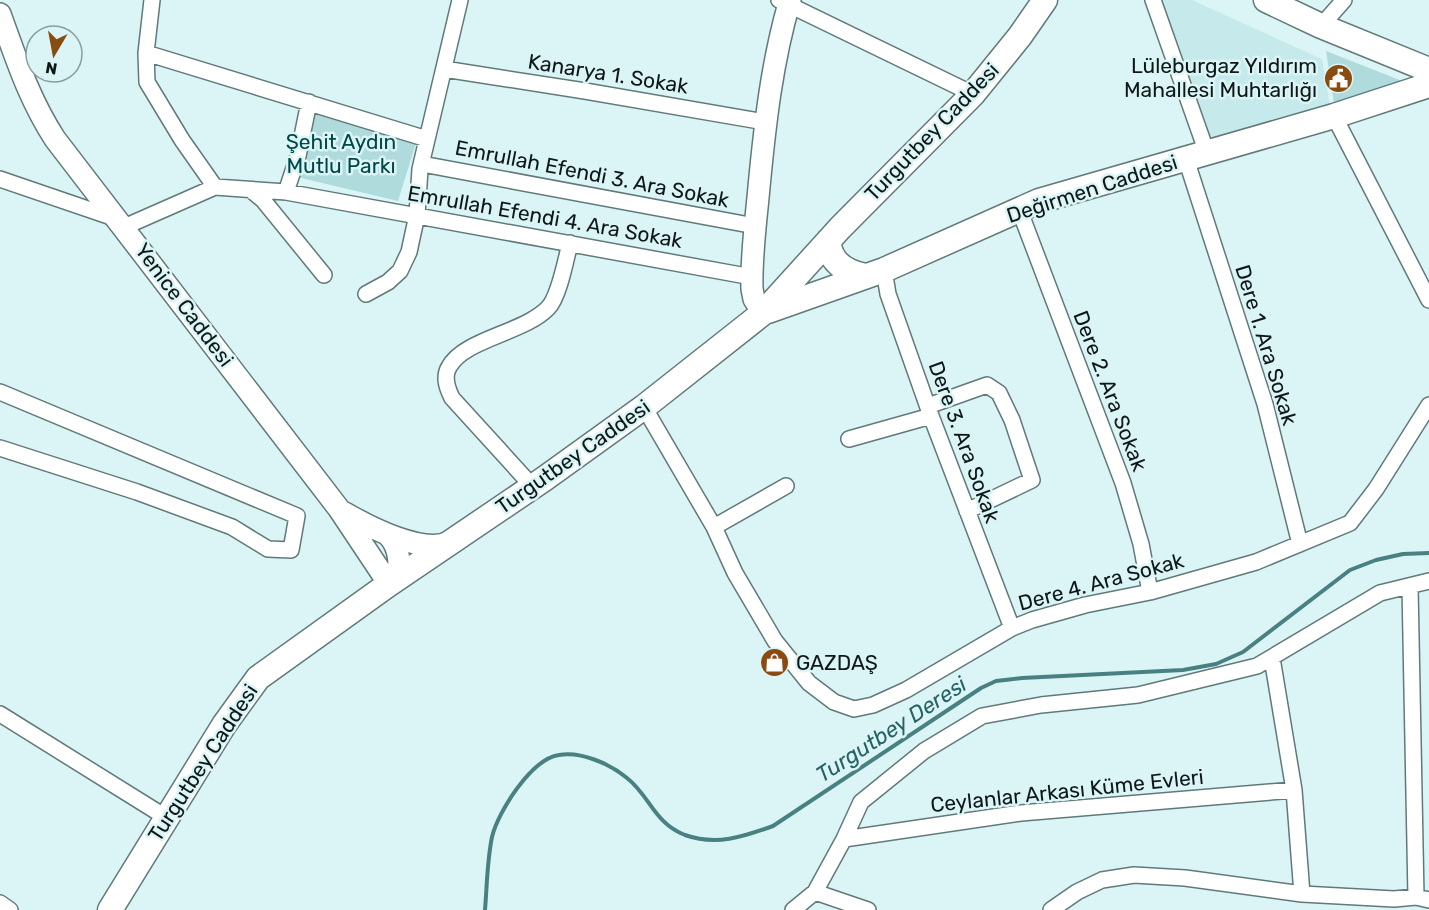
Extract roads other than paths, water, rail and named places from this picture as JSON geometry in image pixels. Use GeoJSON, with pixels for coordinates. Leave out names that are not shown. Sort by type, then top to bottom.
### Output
{"type":"FeatureCollection","features":[{"type":"Feature","properties":{"kind":"main road","name":"Turgutbey Caddesi"},"geometry":{"type":"LineString","coordinates":[[110,910],[224,725],[258,678],[644,407],[763,313],[840,228],[973,94],[1045,0]]}},
{"type":"Feature","properties":{"kind":"main road"},"geometry":{"type":"LineString","coordinates":[[1266,0],[1321,26],[1429,70]]}},
{"type":"Feature","properties":{"kind":"main road","name":"Değirmen Caddesi"},"geometry":{"type":"LineString","coordinates":[[763,313],[874,273],[1019,209],[1083,187],[1334,116],[1429,85]]}},
{"type":"Feature","properties":{"kind":"main road"},"geometry":{"type":"LineString","coordinates":[[830,240],[830,253],[839,264],[850,272],[874,273]]}},
{"type":"Feature","properties":{"kind":"street"},"geometry":{"type":"LineString","coordinates":[[152,0],[146,53],[147,81],[182,140],[215,187]]}},
{"type":"Feature","properties":{"kind":"street"},"geometry":{"type":"LineString","coordinates":[[366,294],[388,282],[400,271],[409,252],[417,214],[427,139],[460,0]]}},
{"type":"Feature","properties":{"kind":"street","name":"Dere 1. Ara Sokak"},"geometry":{"type":"LineString","coordinates":[[1153,0],[1265,404],[1300,544]]}},
{"type":"Feature","properties":{"kind":"street"},"geometry":{"type":"LineString","coordinates":[[1321,26],[1344,0]]}},
{"type":"Feature","properties":{"kind":"street"},"geometry":{"type":"LineString","coordinates":[[763,313],[754,298],[752,277],[755,226],[765,122],[786,1],[973,94]]}},
{"type":"Feature","properties":{"kind":"street","name":"Yenice Caddesi"},"geometry":{"type":"LineString","coordinates":[[0,14],[27,89],[36,109],[55,139],[339,509],[389,584]]}},
{"type":"Feature","properties":{"kind":"street","name":"Emrullah Efendi 3. Ara Sokak"},"geometry":{"type":"LineString","coordinates":[[146,53],[427,139]]}},
{"type":"Feature","properties":{"kind":"street","name":"Kanarya 1. Sokak"},"geometry":{"type":"LineString","coordinates":[[444,69],[765,122]]}},
{"type":"Feature","properties":{"kind":"street"},"geometry":{"type":"LineString","coordinates":[[286,192],[298,156],[309,102]]}},
{"type":"Feature","properties":{"kind":"street"},"geometry":{"type":"LineString","coordinates":[[1334,116],[1429,300]]}},
{"type":"Feature","properties":{"kind":"street","name":"Emrullah Efendi 3. Ara Sokak"},"geometry":{"type":"LineString","coordinates":[[422,164],[755,226]]}},
{"type":"Feature","properties":{"kind":"street"},"geometry":{"type":"LineString","coordinates":[[0,179],[121,223]]}},
{"type":"Feature","properties":{"kind":"street","name":"Emrullah Efendi 4. Ara Sokak"},"geometry":{"type":"LineString","coordinates":[[121,223],[215,187],[251,189],[286,192],[417,214],[752,277]]}},
{"type":"Feature","properties":{"kind":"street"},"geometry":{"type":"LineString","coordinates":[[251,189],[263,200],[324,275]]}},
{"type":"Feature","properties":{"kind":"street","name":"Dere 2. Ara Sokak"},"geometry":{"type":"LineString","coordinates":[[1019,209],[1123,483],[1141,544],[1150,592]]}},
{"type":"Feature","properties":{"kind":"street"},"geometry":{"type":"LineString","coordinates":[[532,487],[452,398],[447,388],[446,376],[449,366],[471,348],[532,321],[549,307],[560,282],[570,243]]}},
{"type":"Feature","properties":{"kind":"street","name":"Dere 3. Ara Sokak"},"geometry":{"type":"LineString","coordinates":[[874,273],[888,294],[929,411],[1012,628]]}},
{"type":"Feature","properties":{"kind":"street"},"geometry":{"type":"LineString","coordinates":[[849,439],[929,411],[987,385],[999,393],[1012,420],[1032,480],[967,510]]}},
{"type":"Feature","properties":{"kind":"street"},"geometry":{"type":"LineString","coordinates":[[0,392],[297,516],[291,550],[268,549],[232,526],[0,448]]}},
{"type":"Feature","properties":{"kind":"street","name":"Dere 4. Ara Sokak"},"geometry":{"type":"LineString","coordinates":[[644,407],[714,526],[735,573],[774,641],[809,683],[834,702],[854,709],[873,705],[906,690],[1012,628],[1052,613],[1150,592],[1256,562],[1350,523],[1376,489],[1429,405]]}},
{"type":"Feature","properties":{"kind":"street"},"geometry":{"type":"LineString","coordinates":[[714,526],[786,486]]}},
{"type":"Feature","properties":{"kind":"street"},"geometry":{"type":"LineString","coordinates":[[339,509],[385,533],[439,547],[450,542]]}},
{"type":"Feature","properties":{"kind":"street"},"geometry":{"type":"LineString","coordinates":[[385,533],[393,542],[398,561],[398,572],[389,584]]}},
{"type":"Feature","properties":{"kind":"street"},"geometry":{"type":"LineString","coordinates":[[792,910],[815,892],[861,802],[924,752],[982,716],[1041,705],[1138,695],[1257,666],[1380,593],[1429,581]]}},
{"type":"Feature","properties":{"kind":"street"},"geometry":{"type":"LineString","coordinates":[[1051,910],[1077,892],[1102,880],[1134,875],[1185,878],[1302,894],[1423,899],[1410,586]]}},
{"type":"Feature","properties":{"kind":"street"},"geometry":{"type":"LineString","coordinates":[[1272,658],[1294,790],[1302,894]]}},
{"type":"Feature","properties":{"kind":"street"},"geometry":{"type":"LineString","coordinates":[[0,714],[166,818]]}},
{"type":"Feature","properties":{"kind":"street","name":"Ceylanlar Arkası Küme Evleri"},"geometry":{"type":"LineString","coordinates":[[844,839],[1021,813],[1294,790]]}},
{"type":"Feature","properties":{"kind":"street"},"geometry":{"type":"LineString","coordinates":[[815,892],[868,910]]}},
{"type":"Feature","properties":{"kind":"street"},"geometry":{"type":"LineString","coordinates":[[0,903],[10,910]]}},
{"type":"Feature","properties":{"kind":"waterway","name":"Turgutbey Deresi"},"geometry":{"type":"LineString","coordinates":[[485,910],[489,855],[495,826],[517,788],[527,776],[548,759],[559,755],[577,755],[612,768],[635,785],[666,824],[685,835],[708,840],[740,837],[773,826],[981,688],[996,681],[1183,670],[1216,664],[1243,652],[1350,570],[1376,560],[1403,554],[1429,553]]}},
{"type":"Feature","properties":{"kind":"place","name":"Lüleburgaz Yıldırım Mahallesi Muhtarlığı"},"geometry":{"type":"Point","coordinates":[1338,78]}},
{"type":"Feature","properties":{"kind":"place","name":"GAZDAŞ"},"geometry":{"type":"Point","coordinates":[775,663]}},
{"type":"Feature","properties":{"kind":"park label","name":"Şehit Aydın Mutlu Parkı"},"geometry":{"type":"Point","coordinates":[341,154]}}]}
